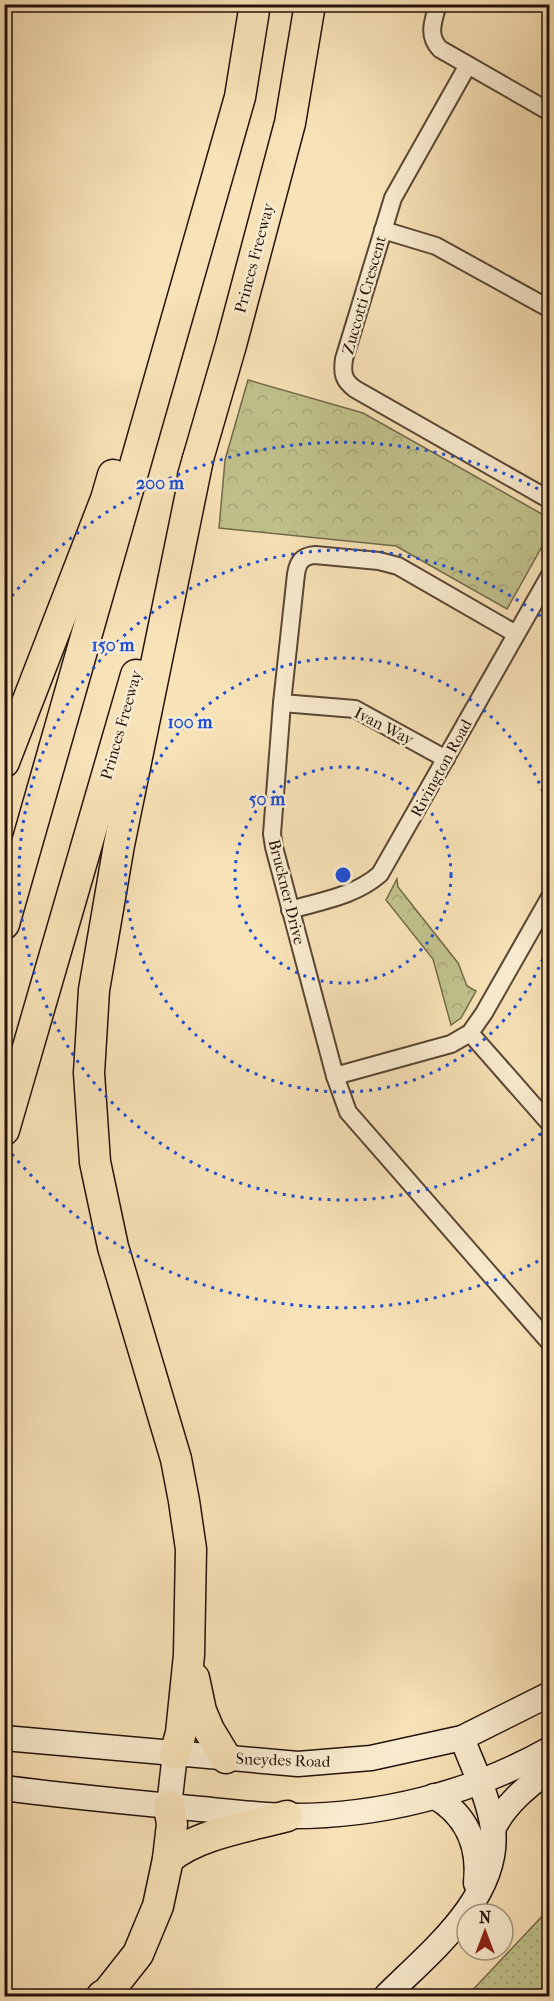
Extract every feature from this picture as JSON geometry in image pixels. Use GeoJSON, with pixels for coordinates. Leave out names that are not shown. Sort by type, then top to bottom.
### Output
{"type":"FeatureCollection","features":[{"type":"Feature","properties":{"kind":"highway"},"geometry":{"type":"LineString","coordinates":[[4,924],[240,97],[255,4]]}},
{"type":"Feature","properties":{"kind":"highway","name":"Princes Freeway"},"geometry":{"type":"LineString","coordinates":[[4,1131],[231,345],[290,123],[310,4]]}},
{"type":"Feature","properties":{"kind":"highway"},"geometry":{"type":"LineString","coordinates":[[4,762],[106,499],[157,335],[204,224]]}},
{"type":"Feature","properties":{"kind":"highway"},"geometry":{"type":"LineString","coordinates":[[175,1754],[181,1733],[189,1655],[191,1549],[176,1459],[112,1246],[95,1162],[89,1073],[94,990],[119,845],[198,459]]}},
{"type":"Feature","properties":{"kind":"highway"},"geometry":{"type":"LineString","coordinates":[[189,1655],[201,1711],[209,1730],[226,1758]]}},
{"type":"Feature","properties":{"kind":"highway"},"geometry":{"type":"LineString","coordinates":[[102,1996],[108,1992],[138,1954],[158,1906],[168,1859],[172,1824],[169,1806]]}},
{"type":"Feature","properties":{"kind":"highway"},"geometry":{"type":"LineString","coordinates":[[168,1859],[180,1849],[199,1840],[287,1816]]}},
{"type":"Feature","properties":{"kind":"main road","name":"Sneydes Road"},"geometry":{"type":"LineString","coordinates":[[4,1738],[298,1764],[337,1762],[390,1755],[462,1738],[549,1694]]}},
{"type":"Feature","properties":{"kind":"main road"},"geometry":{"type":"LineString","coordinates":[[386,1996],[450,1932],[474,1900],[490,1865],[493,1829],[488,1807],[462,1738]]}},
{"type":"Feature","properties":{"kind":"main road"},"geometry":{"type":"LineString","coordinates":[[4,1788],[287,1816],[375,1809],[434,1796],[479,1783],[549,1749]]}},
{"type":"Feature","properties":{"kind":"main road"},"geometry":{"type":"LineString","coordinates":[[169,1806],[175,1754]]}},
{"type":"Feature","properties":{"kind":"main road"},"geometry":{"type":"LineString","coordinates":[[493,1829],[515,1797],[549,1769]]}},
{"type":"Feature","properties":{"kind":"main road"},"geometry":{"type":"LineString","coordinates":[[434,1796],[459,1815],[469,1834],[478,1864],[474,1900]]}},
{"type":"Feature","properties":{"kind":"street"},"geometry":{"type":"LineString","coordinates":[[438,4],[432,31],[433,40],[440,50],[549,112]]}},
{"type":"Feature","properties":{"kind":"street","name":"Zuccotti Crescent"},"geometry":{"type":"LineString","coordinates":[[468,65],[393,198],[344,359],[342,373],[346,382],[355,389],[549,500]]}},
{"type":"Feature","properties":{"kind":"street"},"geometry":{"type":"LineString","coordinates":[[383,230],[436,246],[549,309]]}},
{"type":"Feature","properties":{"kind":"street","name":"Bruckner Drive"},"geometry":{"type":"LineString","coordinates":[[516,634],[398,566],[379,561],[307,556],[301,560],[296,574],[282,703],[272,834],[290,909],[345,1107],[352,1119],[549,1343]]}},
{"type":"Feature","properties":{"kind":"street","name":"Rivington Road"},"geometry":{"type":"LineString","coordinates":[[290,909],[356,891],[380,874],[516,634],[548,584]]}},
{"type":"Feature","properties":{"kind":"street","name":"Ivan Way"},"geometry":{"type":"LineString","coordinates":[[282,703],[356,709],[447,759]]}},
{"type":"Feature","properties":{"kind":"street"},"geometry":{"type":"LineString","coordinates":[[335,1076],[451,1044],[470,1033],[484,1013],[549,897]]}},
{"type":"Feature","properties":{"kind":"street"},"geometry":{"type":"LineString","coordinates":[[470,1033],[549,1124]]}},
{"type":"Feature","properties":{"kind":"green space"},"geometry":{"type":"Polygon","coordinates":[[[248,380],[363,413],[549,518],[549,534],[507,609],[396,546],[219,528],[225,460],[248,380]]]}},
{"type":"Feature","properties":{"kind":"green space"},"geometry":{"type":"Polygon","coordinates":[[[397,879],[398,887],[458,963],[467,986],[476,991],[461,1018],[451,1025],[433,959],[386,900],[397,879]]]}},
{"type":"Feature","properties":{"kind":"green space"},"geometry":{"type":"Polygon","coordinates":[[[549,1909],[549,1996],[467,1996],[499,1962],[515,1962],[515,1945],[549,1909]]]}}]}
